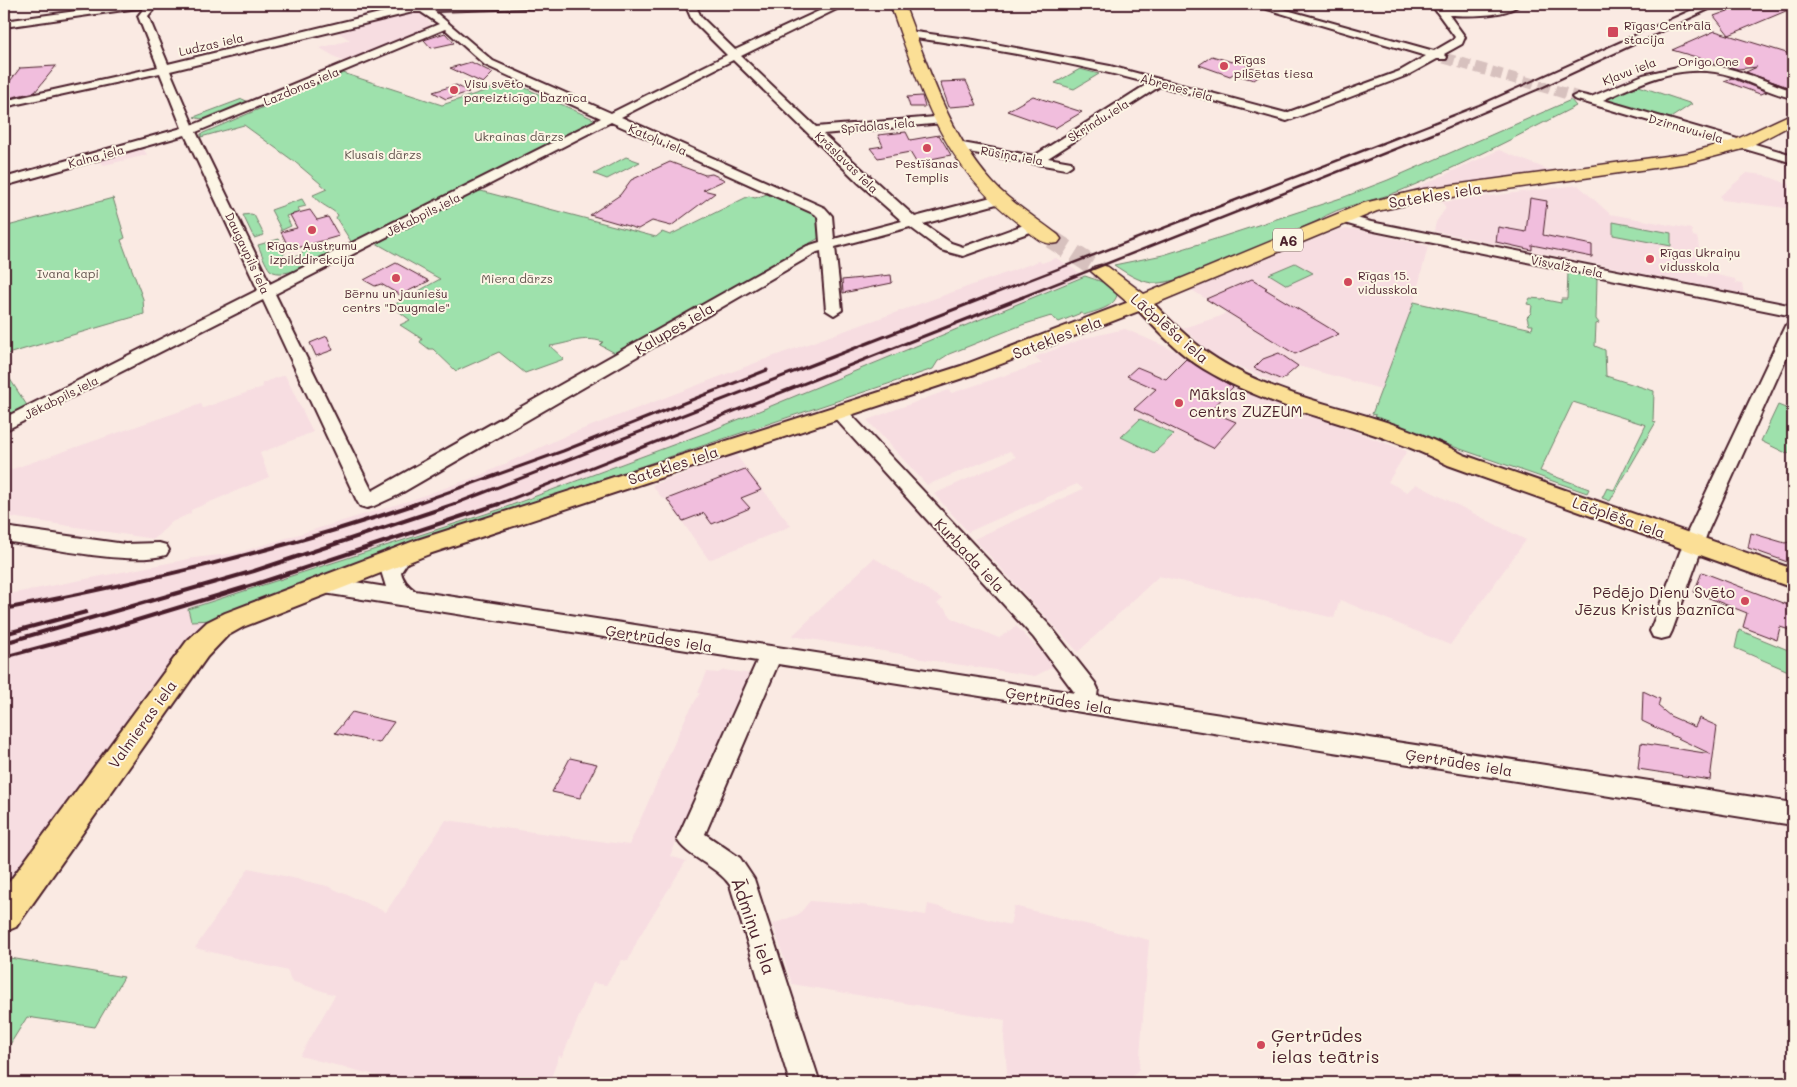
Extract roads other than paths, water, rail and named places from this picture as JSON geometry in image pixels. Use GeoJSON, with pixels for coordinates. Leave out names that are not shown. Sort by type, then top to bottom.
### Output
{"type":"FeatureCollection","features":[{"type":"Feature","properties":{"kind":"highway"},"geometry":{"type":"LineString","coordinates":[[897,4],[943,119],[957,146],[977,176],[999,199],[1051,239]]}},
{"type":"Feature","properties":{"kind":"highway","name":"Satekles iela"},"geometry":{"type":"LineString","coordinates":[[1142,303],[1342,218],[1401,199],[1651,165],[1689,158],[1741,144],[1793,118]]}},
{"type":"Feature","properties":{"kind":"highway","name":"Lāčplēša iela"},"geometry":{"type":"LineString","coordinates":[[1101,271],[1142,303]]}},
{"type":"Feature","properties":{"kind":"main road","name":"Satekles iela"},"geometry":{"type":"LineString","coordinates":[[324,585],[403,554],[968,370],[1142,303]]}},
{"type":"Feature","properties":{"kind":"main road","name":"Lāčplēša iela"},"geometry":{"type":"LineString","coordinates":[[1142,303],[1191,350],[1221,370],[1356,422],[1369,430],[1412,446],[1793,579]]}},
{"type":"Feature","properties":{"kind":"main road","name":"Valmieras iela"},"geometry":{"type":"LineString","coordinates":[[4,916],[205,639],[234,620],[324,585]]}},
{"type":"Feature","properties":{"kind":"street"},"geometry":{"type":"LineString","coordinates":[[4,24],[147,4]]}},
{"type":"Feature","properties":{"kind":"street","name":"Daugavpils iela"},"geometry":{"type":"LineString","coordinates":[[153,4],[143,16],[189,131],[367,502]]}},
{"type":"Feature","properties":{"kind":"street"},"geometry":{"type":"LineString","coordinates":[[464,19],[532,5],[560,4]]}},
{"type":"Feature","properties":{"kind":"street","name":"Krāslavas iela"},"geometry":{"type":"LineString","coordinates":[[690,4],[699,21],[911,222],[953,252],[958,252],[1034,226]]}},
{"type":"Feature","properties":{"kind":"street"},"geometry":{"type":"LineString","coordinates":[[794,4],[814,4]]}},
{"type":"Feature","properties":{"kind":"street","name":"Jēkabpils iela"},"geometry":{"type":"LineString","coordinates":[[4,425],[735,55],[842,4]]}},
{"type":"Feature","properties":{"kind":"street"},"geometry":{"type":"LineString","coordinates":[[1255,4],[1439,56]]}},
{"type":"Feature","properties":{"kind":"street"},"geometry":{"type":"LineString","coordinates":[[1439,8],[1488,12],[1515,4]]}},
{"type":"Feature","properties":{"kind":"street","name":"Ludzas iela"},"geometry":{"type":"LineString","coordinates":[[4,104],[165,69],[420,6],[483,7],[532,5]]}},
{"type":"Feature","properties":{"kind":"street","name":"Katoļu iela"},"geometry":{"type":"LineString","coordinates":[[420,6],[446,25],[489,63],[820,211],[824,216],[828,244],[834,310]]}},
{"type":"Feature","properties":{"kind":"street"},"geometry":{"type":"LineString","coordinates":[[464,19],[492,10],[483,7]]}},
{"type":"Feature","properties":{"kind":"street","name":"Abrenes iela"},"geometry":{"type":"LineString","coordinates":[[908,34],[974,43],[1091,65],[1287,117],[1404,73],[1439,56],[1460,39],[1439,8]]}},
{"type":"Feature","properties":{"kind":"street"},"geometry":{"type":"LineString","coordinates":[[1314,21],[1319,16],[1317,10]]}},
{"type":"Feature","properties":{"kind":"street","name":"Lazdonas iela"},"geometry":{"type":"LineString","coordinates":[[189,131],[464,19]]}},
{"type":"Feature","properties":{"kind":"street","name":"Kļavu iela"},"geometry":{"type":"LineString","coordinates":[[1592,101],[1650,75],[1665,71],[1707,66],[1793,95]]}},
{"type":"Feature","properties":{"kind":"street","name":"Skrindu iela"},"geometry":{"type":"LineString","coordinates":[[1037,159],[1159,82]]}},
{"type":"Feature","properties":{"kind":"street","name":"Dzirnavu iela"},"geometry":{"type":"LineString","coordinates":[[1578,97],[1793,159]]}},
{"type":"Feature","properties":{"kind":"street","name":"Spīdolas iela"},"geometry":{"type":"LineString","coordinates":[[814,130],[943,119]]}},
{"type":"Feature","properties":{"kind":"street","name":"Kalna iela"},"geometry":{"type":"LineString","coordinates":[[4,182],[189,131]]}},
{"type":"Feature","properties":{"kind":"street","name":"Rūsiņa iela"},"geometry":{"type":"LineString","coordinates":[[957,146],[1066,165]]}},
{"type":"Feature","properties":{"kind":"street","name":"Kalupes iela"},"geometry":{"type":"LineString","coordinates":[[367,502],[400,485],[812,249],[999,199]]}},
{"type":"Feature","properties":{"kind":"street","name":"Visvalža iela"},"geometry":{"type":"LineString","coordinates":[[1342,218],[1369,226],[1793,311]]}},
{"type":"Feature","properties":{"kind":"street"},"geometry":{"type":"LineString","coordinates":[[1662,631],[1687,566],[1693,543],[1793,326]]}},
{"type":"Feature","properties":{"kind":"street","name":"Kurbada iela"},"geometry":{"type":"LineString","coordinates":[[839,412],[1042,632],[1087,689],[1085,704]]}},
{"type":"Feature","properties":{"kind":"street"},"geometry":{"type":"LineString","coordinates":[[4,534],[125,551],[159,550]]}},
{"type":"Feature","properties":{"kind":"street"},"geometry":{"type":"LineString","coordinates":[[403,554],[391,571],[392,580],[397,588],[410,598]]}},
{"type":"Feature","properties":{"kind":"street","name":"Ģertrūdes iela"},"geometry":{"type":"LineString","coordinates":[[324,585],[1793,814]]}},
{"type":"Feature","properties":{"kind":"street","name":"Ādmiņu iela"},"geometry":{"type":"LineString","coordinates":[[771,655],[690,839],[726,861],[741,879],[804,1083]]}},
{"type":"Feature","properties":{"kind":"tunnel"},"geometry":{"type":"LineString","coordinates":[[1444,58],[1578,97]]}},
{"type":"Feature","properties":{"kind":"tunnel"},"geometry":{"type":"LineString","coordinates":[[1051,239],[1101,271]]}},
{"type":"Feature","properties":{"kind":"railway"},"geometry":{"type":"LineString","coordinates":[[1408,133],[1479,105],[1703,4]]}},
{"type":"Feature","properties":{"kind":"railway"},"geometry":{"type":"LineString","coordinates":[[1435,133],[1537,90],[1722,4]]}},
{"type":"Feature","properties":{"kind":"railway"},"geometry":{"type":"LineString","coordinates":[[983,298],[1411,132]]}},
{"type":"Feature","properties":{"kind":"railway"},"geometry":{"type":"LineString","coordinates":[[1020,298],[1438,132]]}},
{"type":"Feature","properties":{"kind":"railway"},"geometry":{"type":"LineString","coordinates":[[452,505],[986,297]]}},
{"type":"Feature","properties":{"kind":"railway"},"geometry":{"type":"LineString","coordinates":[[496,505],[1023,297]]}},
{"type":"Feature","properties":{"kind":"railway"},"geometry":{"type":"LineString","coordinates":[[412,505],[563,451],[767,370]]}},
{"type":"Feature","properties":{"kind":"railway"},"geometry":{"type":"LineString","coordinates":[[4,609],[212,564],[315,536],[416,504]]}},
{"type":"Feature","properties":{"kind":"railway"},"geometry":{"type":"LineString","coordinates":[[4,643],[254,571],[452,505]]}},
{"type":"Feature","properties":{"kind":"railway"},"geometry":{"type":"LineString","coordinates":[[4,657],[98,632],[256,584],[496,505]]}},
{"type":"Feature","properties":{"kind":"railway"},"geometry":{"type":"LineString","coordinates":[[4,634],[86,612]]}},
{"type":"Feature","properties":{"kind":"place","name":"Rīgas Centrālā stacija"},"geometry":{"type":"Point","coordinates":[1613,32]}},
{"type":"Feature","properties":{"kind":"place","name":"Origo One"},"geometry":{"type":"Point","coordinates":[1749,61]}},
{"type":"Feature","properties":{"kind":"place","name":"Rīgas pilsētas tiesa"},"geometry":{"type":"Point","coordinates":[1224,66]}},
{"type":"Feature","properties":{"kind":"place","name":"Visu svēto pareizticīgo baznīca"},"geometry":{"type":"Point","coordinates":[454,90]}},
{"type":"Feature","properties":{"kind":"place","name":"Pestīšanas Templis"},"geometry":{"type":"Point","coordinates":[927,148]}},
{"type":"Feature","properties":{"kind":"place","name":"Rīgas Austrumu izpilddirekcija"},"geometry":{"type":"Point","coordinates":[312,230]}},
{"type":"Feature","properties":{"kind":"place","name":"Rīgas Ukraiņu vidusskola"},"geometry":{"type":"Point","coordinates":[1650,259]}},
{"type":"Feature","properties":{"kind":"place","name":"Bērnu un jauniešu centrs \"Daugmale\""},"geometry":{"type":"Point","coordinates":[396,278]}},
{"type":"Feature","properties":{"kind":"place","name":"Rīgas 15. vidusskola"},"geometry":{"type":"Point","coordinates":[1348,282]}},
{"type":"Feature","properties":{"kind":"place","name":"Mākslas centrs ZUZEUM"},"geometry":{"type":"Point","coordinates":[1179,403]}},
{"type":"Feature","properties":{"kind":"place","name":"Pēdējo Dienu Svēto Jēzus Kristus baznīca"},"geometry":{"type":"Point","coordinates":[1745,601]}},
{"type":"Feature","properties":{"kind":"place","name":"Ģertrūdes ielas teātris"},"geometry":{"type":"Point","coordinates":[1261,1045]}},
{"type":"Feature","properties":{"kind":"park label","name":"Ukrainas dārzs"},"geometry":{"type":"Point","coordinates":[519,136]}},
{"type":"Feature","properties":{"kind":"park label","name":"Klusais dārzs"},"geometry":{"type":"Point","coordinates":[383,154]}},
{"type":"Feature","properties":{"kind":"park label","name":"Ivana kapi"},"geometry":{"type":"Point","coordinates":[68,273]}},
{"type":"Feature","properties":{"kind":"park label","name":"Miera dārzs"},"geometry":{"type":"Point","coordinates":[517,278]}}]}
